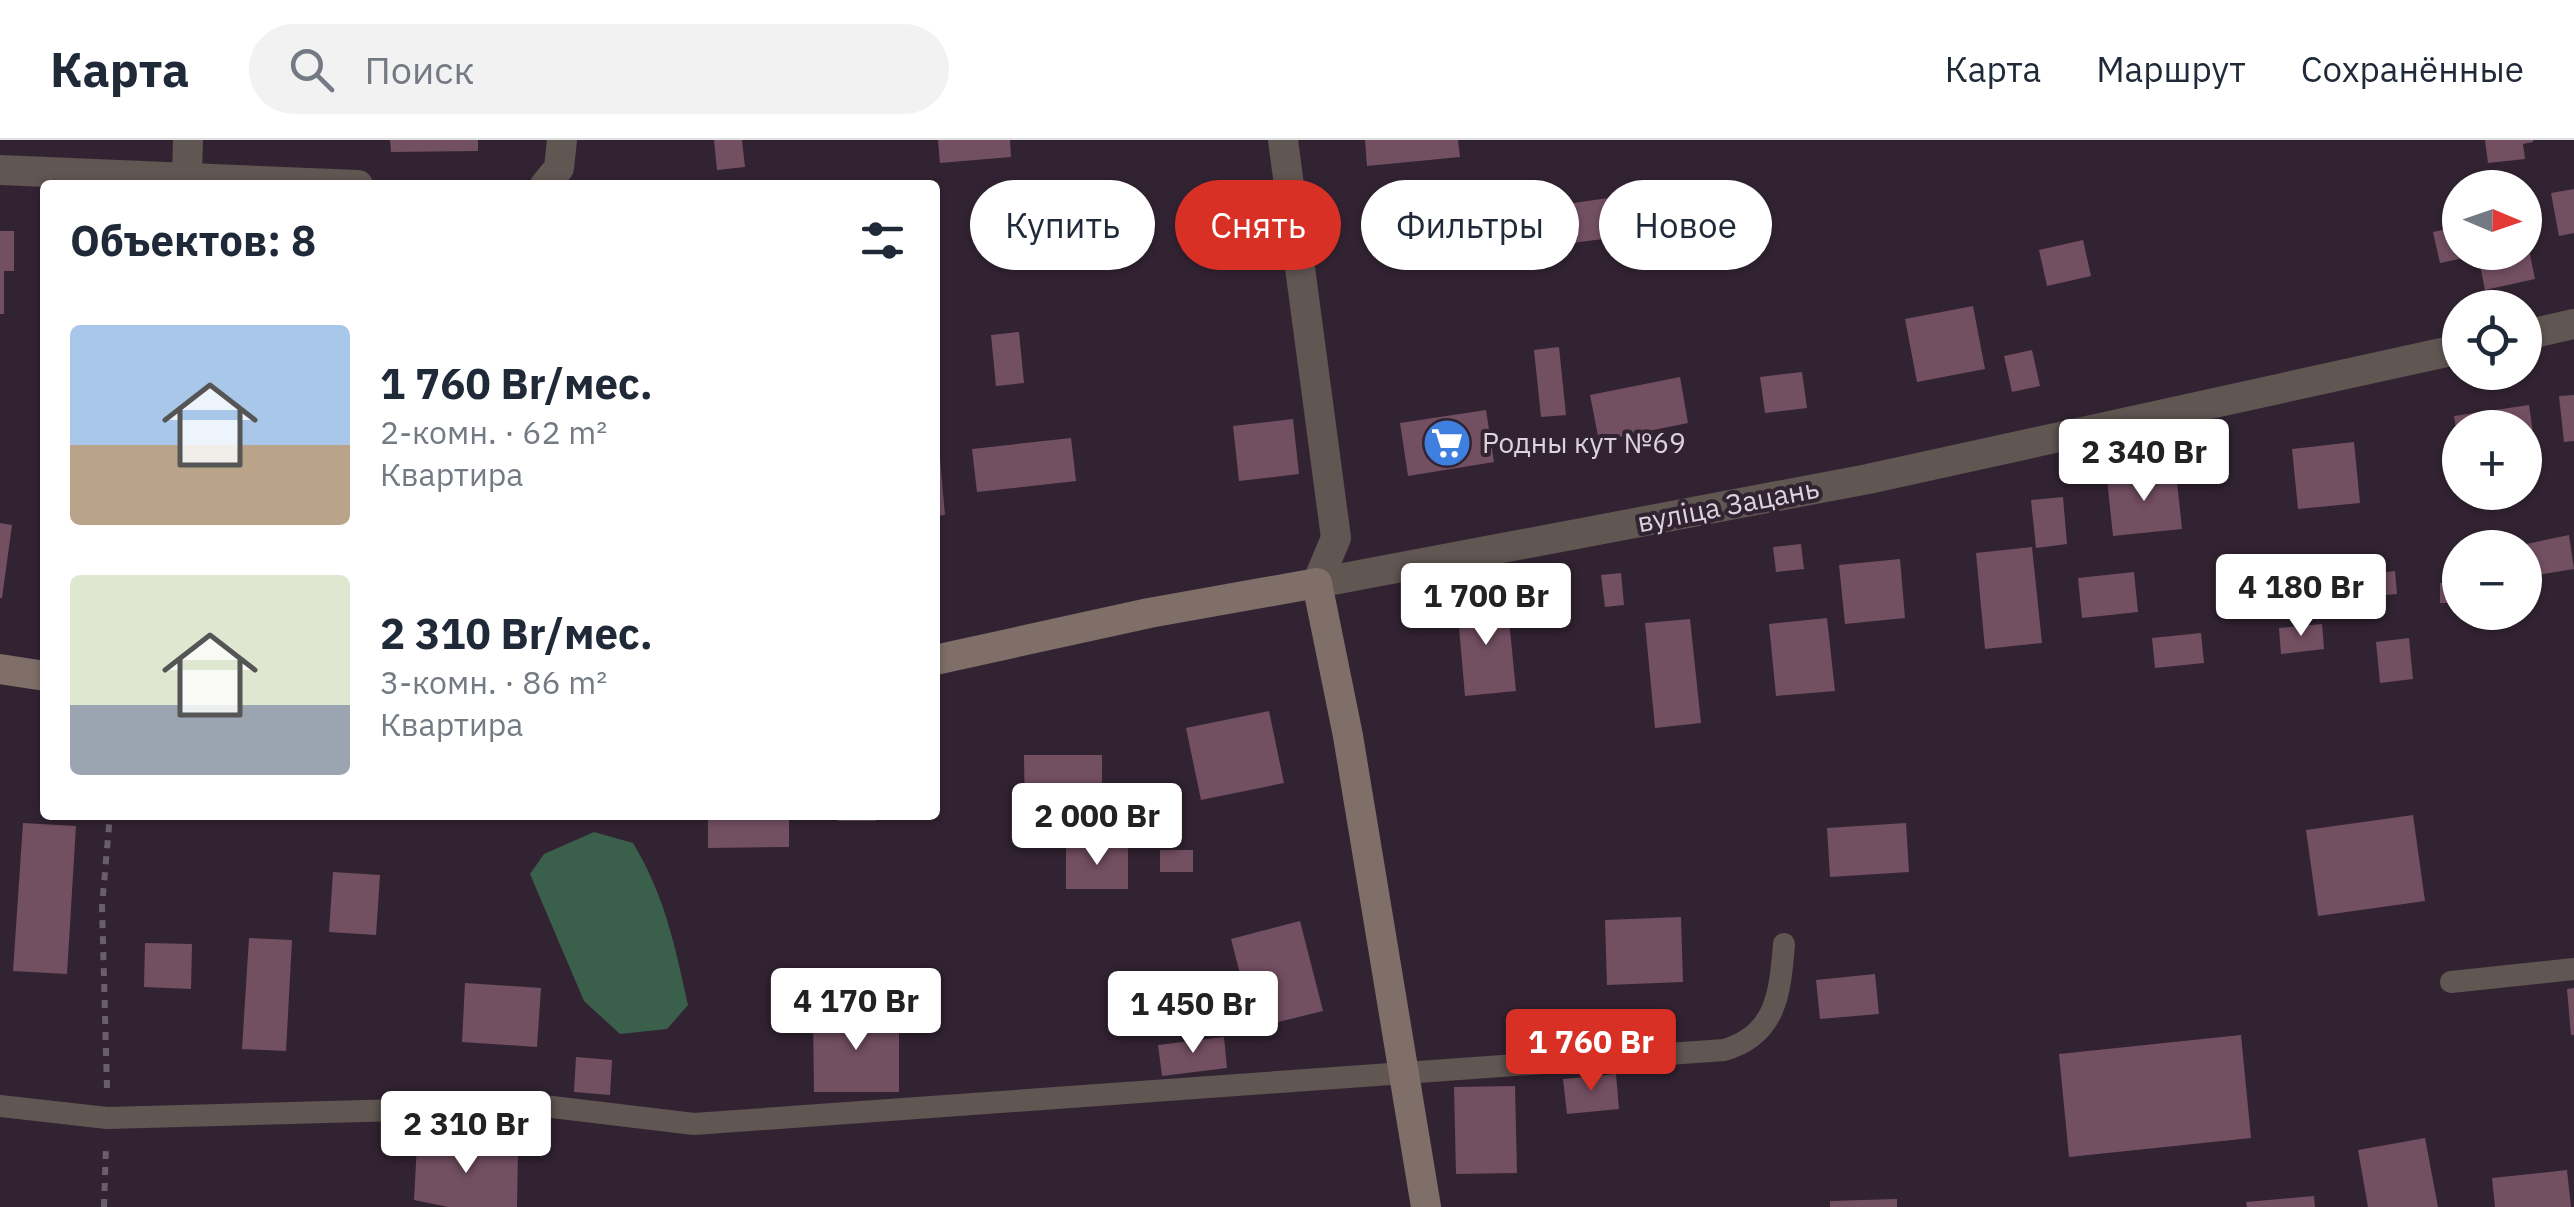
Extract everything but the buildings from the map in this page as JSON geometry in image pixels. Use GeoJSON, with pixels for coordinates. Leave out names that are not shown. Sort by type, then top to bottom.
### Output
{"type":"FeatureCollection","features":[{"type":"Feature","properties":{"kind":"street"},"geometry":{"type":"LineString","coordinates":[[187,177],[188,140]]}},
{"type":"Feature","properties":{"kind":"street"},"geometry":{"type":"LineString","coordinates":[[549,180],[559,168],[562,140]]}},
{"type":"Feature","properties":{"kind":"street"},"geometry":{"type":"LineString","coordinates":[[1283,140],[1336,538],[1317,583],[1348,736],[1426,1207]]}},
{"type":"Feature","properties":{"kind":"street"},"geometry":{"type":"LineString","coordinates":[[0,170],[251,180]]}},
{"type":"Feature","properties":{"kind":"street"},"geometry":{"type":"LineString","coordinates":[[2542,331],[2574,324]]}},
{"type":"Feature","properties":{"kind":"street","name":"вуліца Зацань"},"geometry":{"type":"LineString","coordinates":[[940,659],[1149,613],[1868,479],[2442,353]]}},
{"type":"Feature","properties":{"kind":"street"},"geometry":{"type":"LineString","coordinates":[[0,668],[40,675]]}},
{"type":"Feature","properties":{"kind":"lane"},"geometry":{"type":"LineString","coordinates":[[0,1106],[108,1118],[544,1106],[694,1124],[1724,1050],[1746,1044],[1770,1014],[1782,975],[1784,944]]}},
{"type":"Feature","properties":{"kind":"lane"},"geometry":{"type":"LineString","coordinates":[[2451,982],[2574,969]]}},
{"type":"Feature","properties":{"kind":"path"},"geometry":{"type":"LineString","coordinates":[[104,1207],[108,1118],[102,906],[110,820]]}},
{"type":"Feature","properties":{"kind":"green space"},"geometry":{"type":"Polygon","coordinates":[[[594,832],[633,843],[661,902],[688,1005],[667,1029],[620,1034],[584,1001],[530,874],[544,854],[594,832]]]}},
{"type":"Feature","properties":{"kind":"place","name":"Родны кут №69"},"geometry":{"type":"Point","coordinates":[1447,443]}}]}
